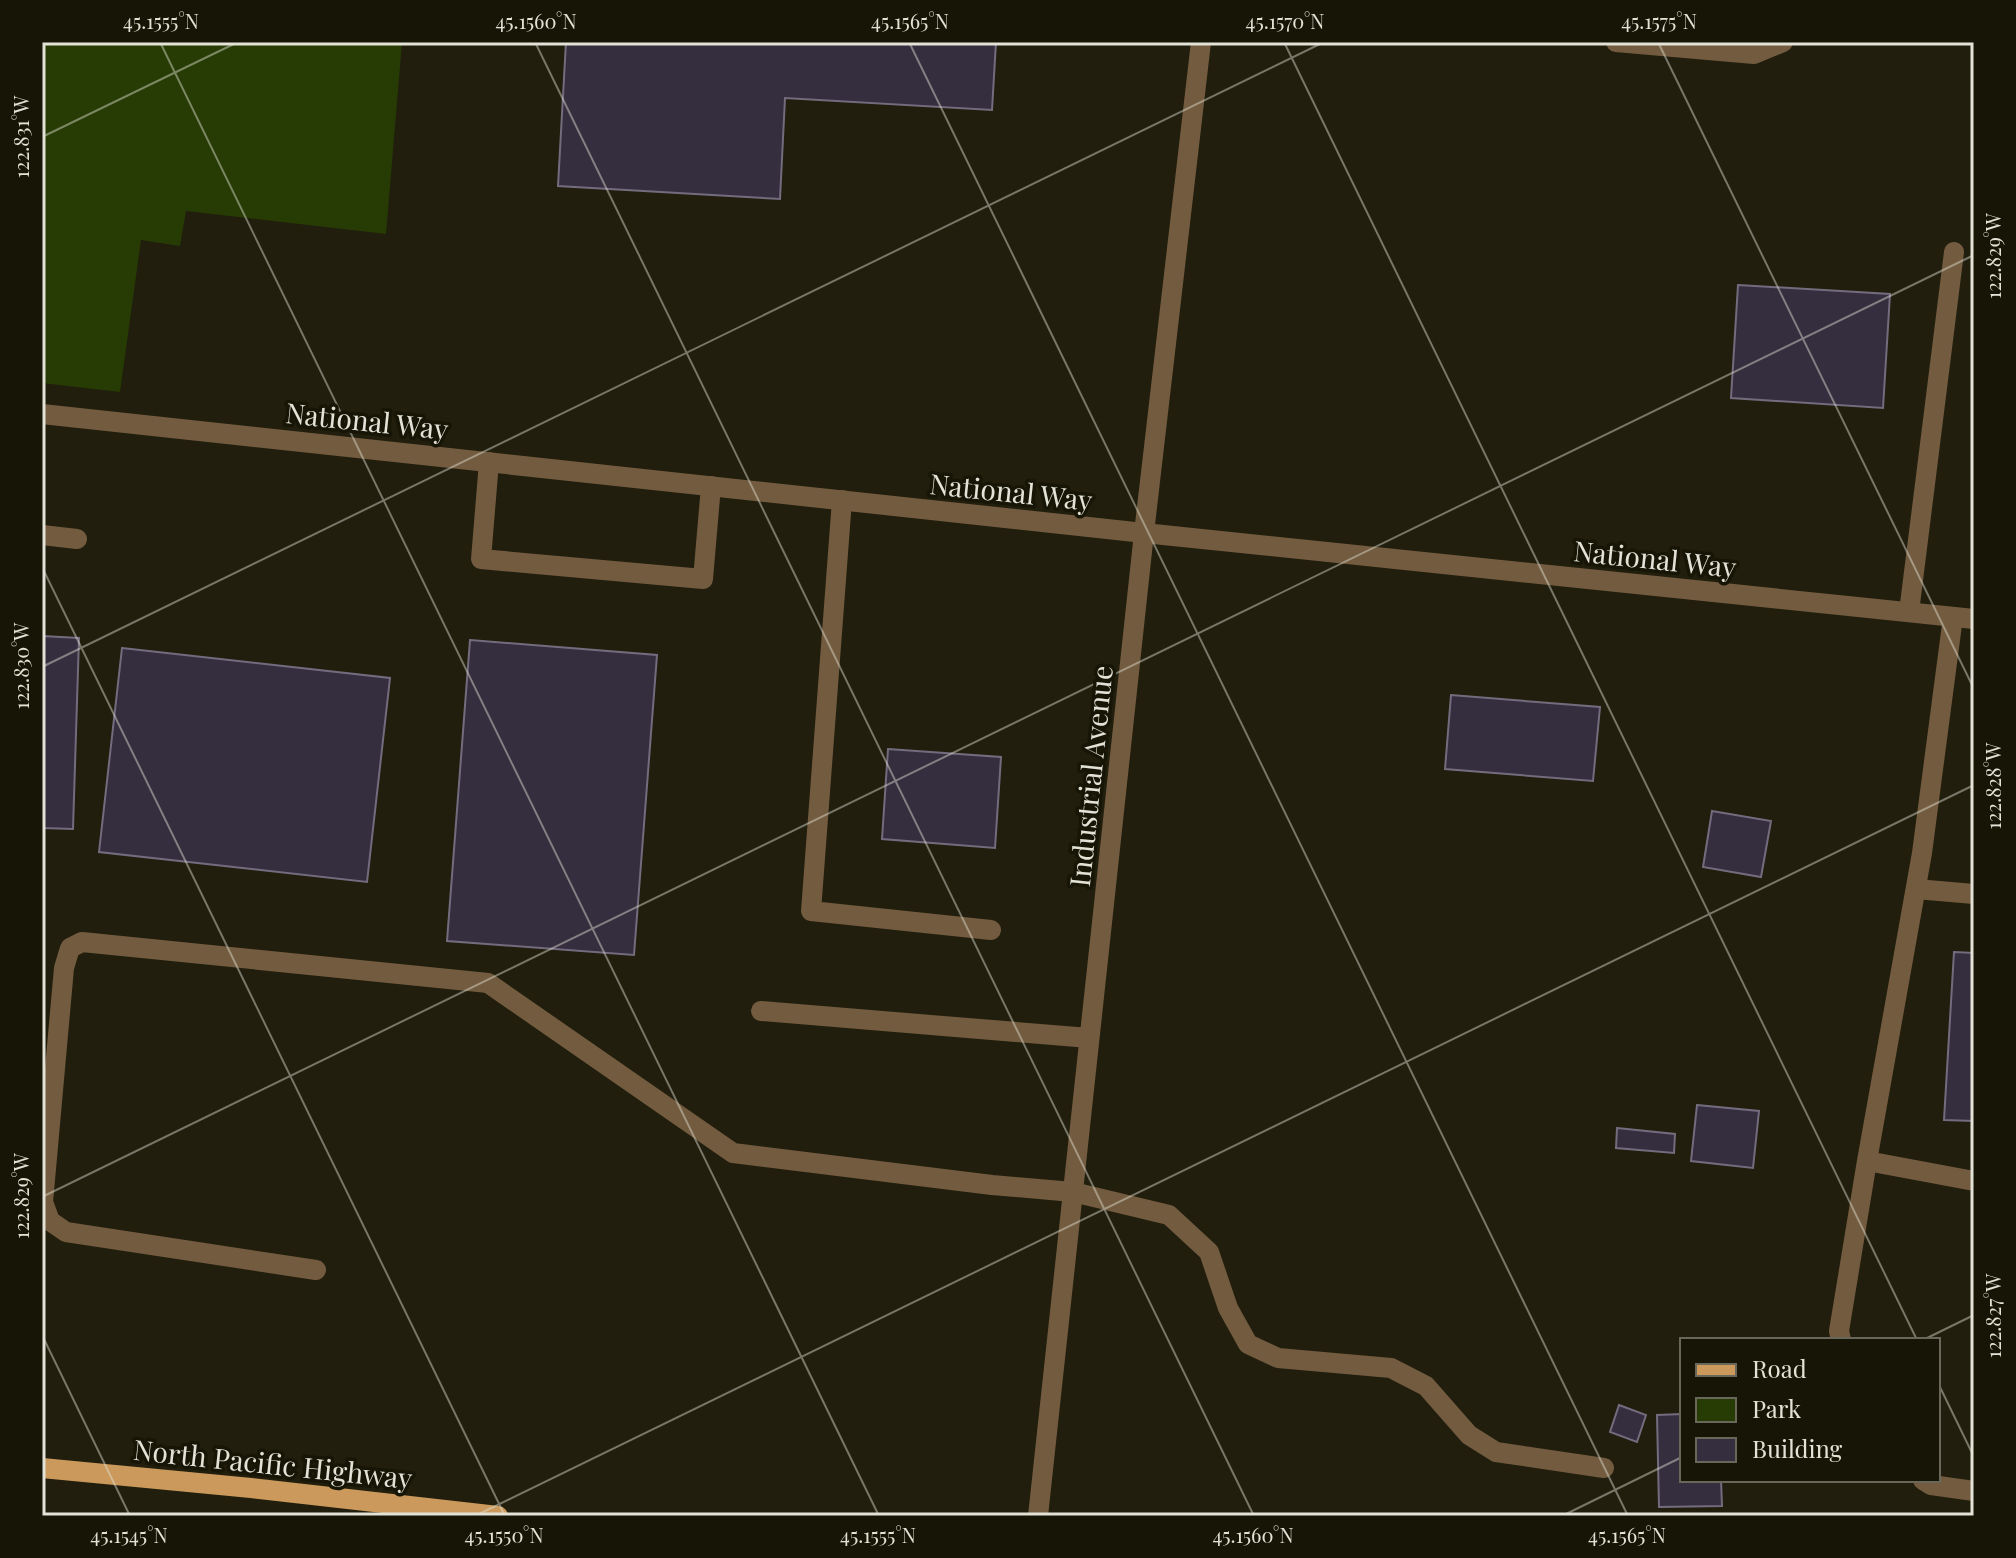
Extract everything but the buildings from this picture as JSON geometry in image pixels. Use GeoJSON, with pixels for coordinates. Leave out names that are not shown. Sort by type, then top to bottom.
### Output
{"type":"FeatureCollection","features":[{"type":"Feature","properties":{"kind":"main road","name":"North Pacific Highway"},"geometry":{"type":"LineString","coordinates":[[42,1468],[236,1486],[498,1516]]}},
{"type":"Feature","properties":{"kind":"street","name":"Industrial Avenue"},"geometry":{"type":"LineString","coordinates":[[1038,1516],[1144,533],[1201,42]]}},
{"type":"Feature","properties":{"kind":"street"},"geometry":{"type":"LineString","coordinates":[[1616,42],[1754,54],[1783,42]]}},
{"type":"Feature","properties":{"kind":"street"},"geometry":{"type":"LineString","coordinates":[[1909,612],[1954,252]]}},
{"type":"Feature","properties":{"kind":"street","name":"National Way"},"geometry":{"type":"LineString","coordinates":[[42,414],[1974,619]]}},
{"type":"Feature","properties":{"kind":"street"},"geometry":{"type":"LineString","coordinates":[[489,462],[481,559],[703,579],[711,486]]}},
{"type":"Feature","properties":{"kind":"street"},"geometry":{"type":"LineString","coordinates":[[842,500],[811,911],[991,930]]}},
{"type":"Feature","properties":{"kind":"street"},"geometry":{"type":"LineString","coordinates":[[42,535],[77,539]]}},
{"type":"Feature","properties":{"kind":"street"},"geometry":{"type":"LineString","coordinates":[[1841,1338],[1839,1331],[1867,1161],[1916,889],[1953,617]]}},
{"type":"Feature","properties":{"kind":"street"},"geometry":{"type":"LineString","coordinates":[[1916,889],[1974,894]]}},
{"type":"Feature","properties":{"kind":"street"},"geometry":{"type":"LineString","coordinates":[[316,1270],[66,1232],[50,1221],[43,1202],[64,968],[70,948],[82,942],[488,983],[733,1153],[1073,1192],[1169,1215],[1209,1252],[1228,1308],[1248,1344],[1278,1358],[1391,1368],[1426,1386],[1469,1435],[1496,1452],[1604,1468]]}},
{"type":"Feature","properties":{"kind":"street"},"geometry":{"type":"LineString","coordinates":[[761,1011],[1089,1038]]}},
{"type":"Feature","properties":{"kind":"street"},"geometry":{"type":"LineString","coordinates":[[1867,1161],[1974,1181]]}},
{"type":"Feature","properties":{"kind":"street"},"geometry":{"type":"LineString","coordinates":[[1926,1482],[1974,1491]]}},
{"type":"Feature","properties":{"kind":"green space"},"geometry":{"type":"Polygon","coordinates":[[[42,42],[402,42],[386,234],[186,211],[180,246],[141,240],[120,392],[42,383],[42,42]]]}}]}
